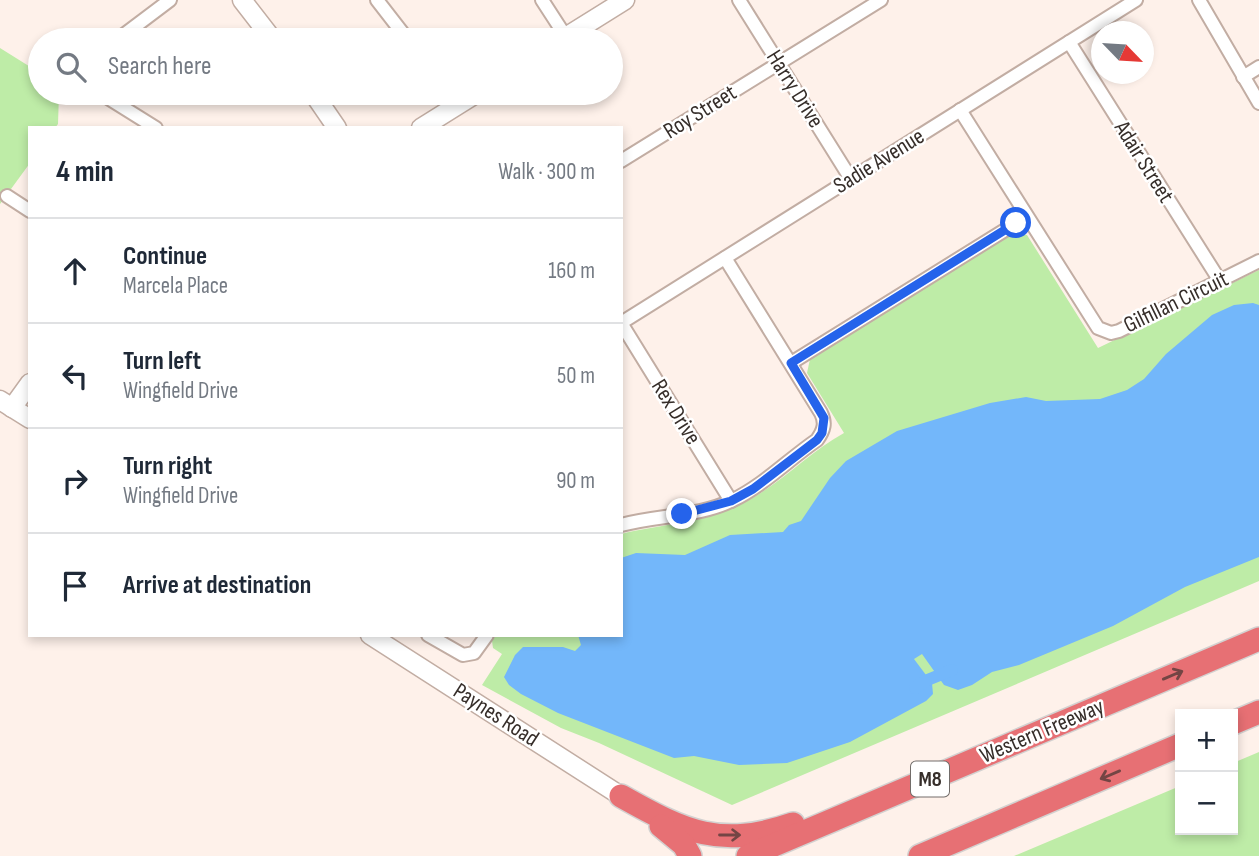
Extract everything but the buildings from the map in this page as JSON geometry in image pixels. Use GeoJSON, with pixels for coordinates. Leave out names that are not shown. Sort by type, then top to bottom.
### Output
{"type":"FeatureCollection","features":[{"type":"Feature","properties":{"kind":"highway","name":"Western Freeway"},"geometry":{"type":"LineString","coordinates":[[748,856],[1259,639]]}},
{"type":"Feature","properties":{"kind":"highway"},"geometry":{"type":"LineString","coordinates":[[1238,721],[1259,712]]}},
{"type":"Feature","properties":{"kind":"highway"},"geometry":{"type":"LineString","coordinates":[[920,856],[1175,747]]}},
{"type":"Feature","properties":{"kind":"highway"},"geometry":{"type":"LineString","coordinates":[[621,796],[686,829],[720,836],[757,834],[801,821],[993,752]]}},
{"type":"Feature","properties":{"kind":"highway"},"geometry":{"type":"LineString","coordinates":[[621,796],[684,845],[690,856]]}},
{"type":"Feature","properties":{"kind":"street"},"geometry":{"type":"LineString","coordinates":[[133,28],[170,0]]}},
{"type":"Feature","properties":{"kind":"street"},"geometry":{"type":"LineString","coordinates":[[242,0],[264,28]]}},
{"type":"Feature","properties":{"kind":"street"},"geometry":{"type":"LineString","coordinates":[[377,0],[399,28]]}},
{"type":"Feature","properties":{"kind":"street"},"geometry":{"type":"LineString","coordinates":[[542,0],[558,28]]}},
{"type":"Feature","properties":{"kind":"street"},"geometry":{"type":"LineString","coordinates":[[581,28],[625,0]]}},
{"type":"Feature","properties":{"kind":"street","name":"Harry Drive"},"geometry":{"type":"LineString","coordinates":[[739,0],[851,179]]}},
{"type":"Feature","properties":{"kind":"street","name":"Roy Street"},"geometry":{"type":"LineString","coordinates":[[623,160],[881,0]]}},
{"type":"Feature","properties":{"kind":"street","name":"Sadie Avenue"},"geometry":{"type":"LineString","coordinates":[[623,322],[1136,0]]}},
{"type":"Feature","properties":{"kind":"street"},"geometry":{"type":"LineString","coordinates":[[1191,0],[1201,5],[1259,103]]}},
{"type":"Feature","properties":{"kind":"street","name":"Adair Street"},"geometry":{"type":"LineString","coordinates":[[1069,42],[1220,281]]}},
{"type":"Feature","properties":{"kind":"street"},"geometry":{"type":"LineString","coordinates":[[1243,77],[1259,67]]}},
{"type":"Feature","properties":{"kind":"street"},"geometry":{"type":"LineString","coordinates":[[119,105],[153,126]]}},
{"type":"Feature","properties":{"kind":"street"},"geometry":{"type":"LineString","coordinates":[[322,105],[338,125]]}},
{"type":"Feature","properties":{"kind":"street"},"geometry":{"type":"LineString","coordinates":[[423,126],[442,105]]}},
{"type":"Feature","properties":{"kind":"street","name":"Gilfillan Circuit"},"geometry":{"type":"LineString","coordinates":[[960,110],[1094,324],[1105,331],[1119,331],[1259,261]]}},
{"type":"Feature","properties":{"kind":"street"},"geometry":{"type":"LineString","coordinates":[[7,196],[28,210]]}},
{"type":"Feature","properties":{"kind":"street"},"geometry":{"type":"LineString","coordinates":[[791,363],[1026,217]]}},
{"type":"Feature","properties":{"kind":"street"},"geometry":{"type":"LineString","coordinates":[[623,525],[693,512],[731,501],[753,489],[817,440],[822,433],[824,418],[724,258]]}},
{"type":"Feature","properties":{"kind":"street","name":"Rex Drive"},"geometry":{"type":"LineString","coordinates":[[623,326],[731,501]]}},
{"type":"Feature","properties":{"kind":"street"},"geometry":{"type":"LineString","coordinates":[[28,385],[6,404],[28,418]]}},
{"type":"Feature","properties":{"kind":"street","name":"Paynes Road"},"geometry":{"type":"LineString","coordinates":[[373,637],[621,796]]}},
{"type":"Feature","properties":{"kind":"street"},"geometry":{"type":"LineString","coordinates":[[432,637],[463,655],[474,653],[486,637]]}},
{"type":"Feature","properties":{"kind":"green space"},"geometry":{"type":"Polygon","coordinates":[[[0,48],[28,66],[28,105],[59,105],[56,126],[28,126],[28,166],[0,204],[0,48]]]}},
{"type":"Feature","properties":{"kind":"green space"},"geometry":{"type":"Polygon","coordinates":[[[1013,232],[1027,235],[1098,348],[1259,270],[1259,581],[732,805],[561,728],[482,685],[502,654],[493,648],[495,637],[623,637],[623,534],[694,520],[737,506],[752,499],[844,433],[807,373],[810,359],[1013,232]]]}},
{"type":"Feature","properties":{"kind":"green space"},"geometry":{"type":"Polygon","coordinates":[[[1259,752],[1259,856],[1014,856],[1175,788],[1175,835],[1238,835],[1238,761],[1259,752]]]}},
{"type":"Feature","properties":{"kind":"water"},"geometry":{"type":"Polygon","coordinates":[[[1234,305],[1259,305],[1259,557],[1185,587],[1113,626],[1019,665],[992,672],[972,685],[958,690],[944,685],[922,654],[914,659],[932,683],[933,694],[926,701],[850,742],[787,763],[739,765],[694,756],[674,758],[558,713],[521,694],[509,685],[504,677],[515,655],[523,647],[563,647],[575,651],[581,645],[579,637],[623,637],[623,557],[636,553],[685,555],[730,535],[783,532],[789,525],[801,521],[830,478],[846,461],[897,431],[990,403],[1026,397],[1046,401],[1100,399],[1127,390],[1144,379],[1166,354],[1212,315],[1234,305]]]}},
{"type":"Feature","properties":{"kind":"waterway"},"geometry":{"type":"LineString","coordinates":[[915,688],[952,670]]}},
{"type":"Feature","properties":{"kind":"route"},"geometry":{"type":"LineString","coordinates":[[682,514],[731,501],[753,489],[817,440],[822,433],[824,418],[791,363],[1016,223]]}}]}
